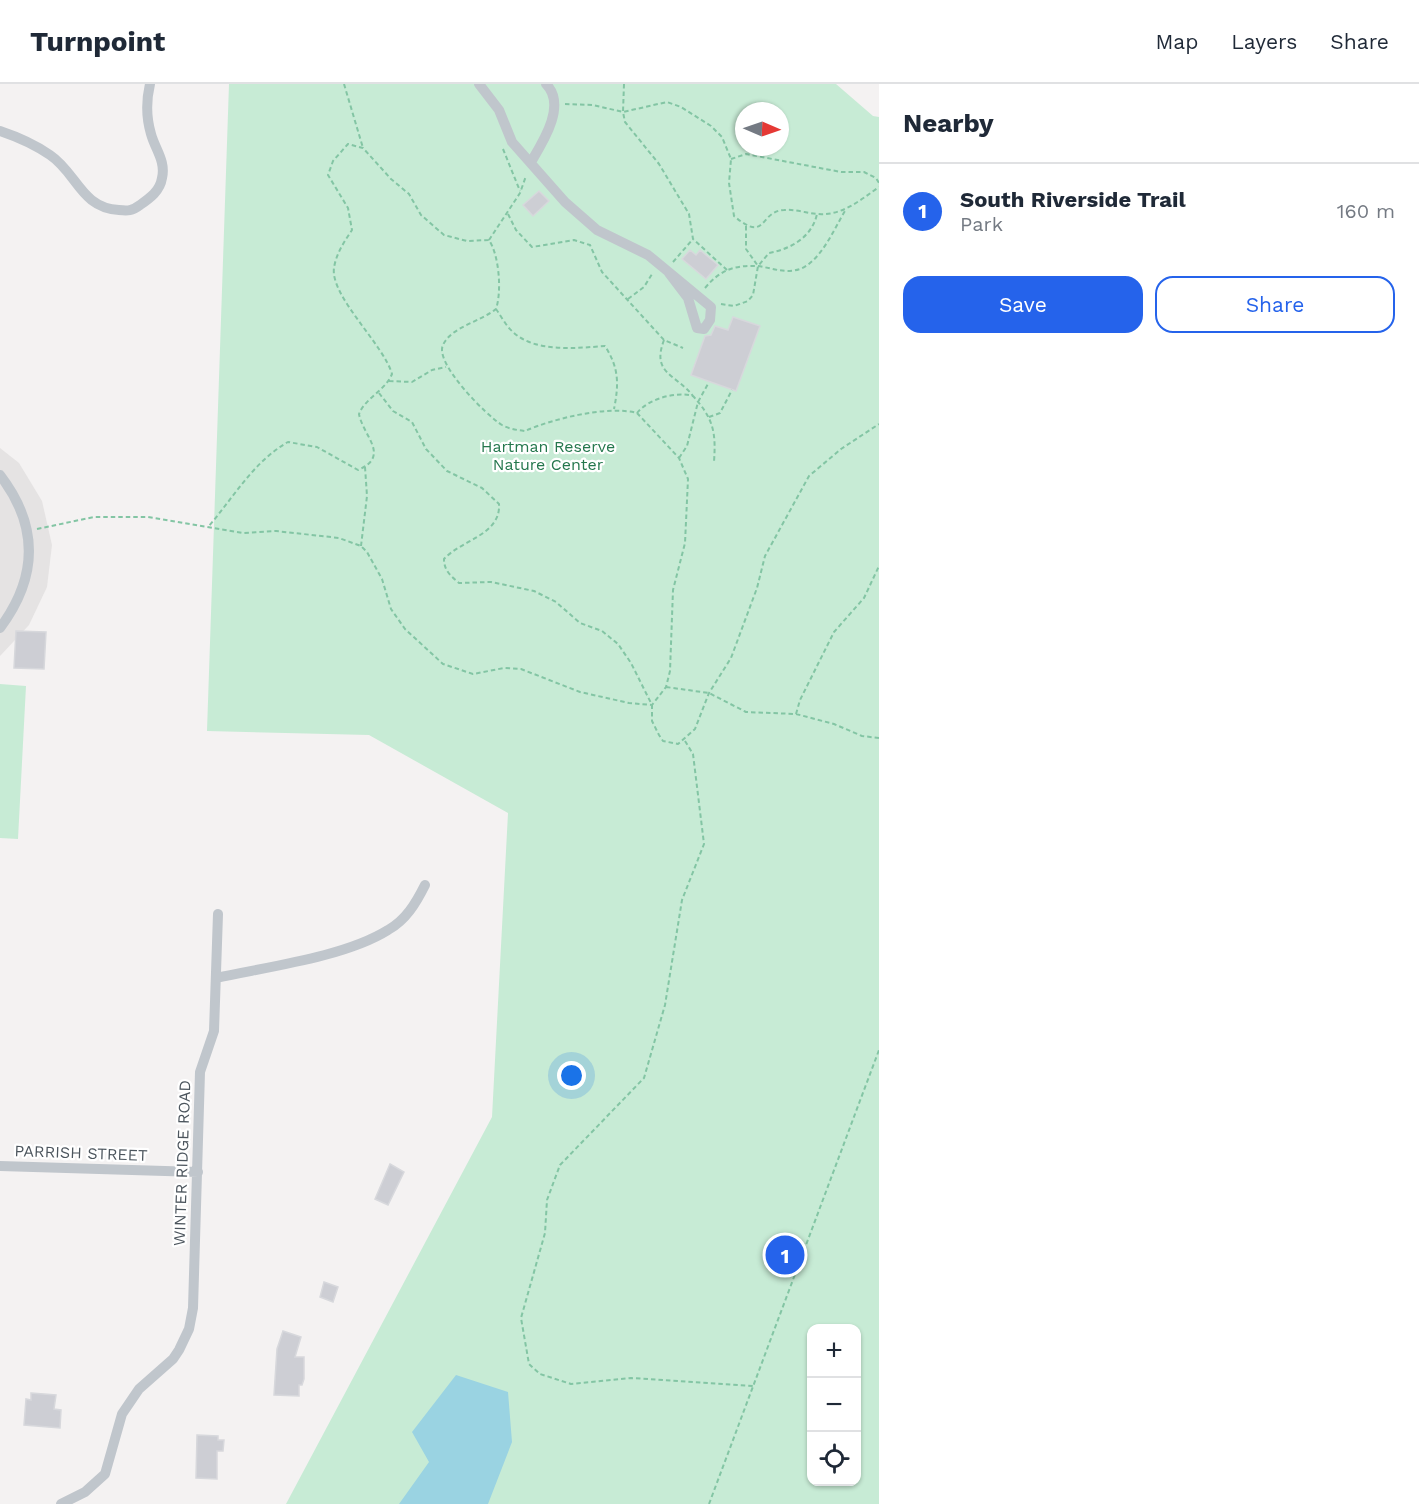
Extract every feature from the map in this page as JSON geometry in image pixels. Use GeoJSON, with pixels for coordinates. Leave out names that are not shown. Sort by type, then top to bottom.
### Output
{"type":"FeatureCollection","features":[{"type":"Feature","properties":{"kind":"street"},"geometry":{"type":"LineString","coordinates":[[0,131],[23,139],[51,155],[63,166],[88,199],[104,210],[132,211],[155,195],[162,178],[162,159],[152,136],[146,111],[150,84]]}},
{"type":"Feature","properties":{"kind":"street"},"geometry":{"type":"LineString","coordinates":[[531,162],[543,141],[554,110],[550,88],[546,84]]}},
{"type":"Feature","properties":{"kind":"street"},"geometry":{"type":"LineString","coordinates":[[483,85],[499,110],[512,142],[565,202],[597,230],[648,255],[711,306],[710,320],[704,329],[697,328],[688,298],[667,272]]}},
{"type":"Feature","properties":{"kind":"street"},"geometry":{"type":"LineString","coordinates":[[0,475],[15,495],[28,531],[28,569],[17,605],[0,628]]}},
{"type":"Feature","properties":{"kind":"street"},"geometry":{"type":"LineString","coordinates":[[216,978],[363,942],[389,930],[414,906],[425,885]]}},
{"type":"Feature","properties":{"kind":"street","name":"WINTER RIDGE ROAD"},"geometry":{"type":"LineString","coordinates":[[61,1504],[85,1492],[105,1474],[122,1414],[139,1389],[173,1359],[185,1340],[193,1308],[200,1072],[214,1031],[218,914]]}},
{"type":"Feature","properties":{"kind":"street","name":"PARRISH STREET"},"geometry":{"type":"LineString","coordinates":[[0,1166],[198,1172]]}},
{"type":"Feature","properties":{"kind":"path"},"geometry":{"type":"LineString","coordinates":[[344,84],[363,148],[391,179],[409,194],[421,215],[444,235],[467,241],[489,240]]}},
{"type":"Feature","properties":{"kind":"path"},"geometry":{"type":"LineString","coordinates":[[624,84],[625,122],[659,164],[689,214],[693,239],[727,270]]}},
{"type":"Feature","properties":{"kind":"path"},"geometry":{"type":"LineString","coordinates":[[554,110],[563,104],[593,105],[623,112],[667,102],[681,107],[711,126],[722,137],[731,159],[729,183],[734,216],[746,226],[753,228],[761,226],[778,211],[785,209],[817,214],[845,210]]}},
{"type":"Feature","properties":{"kind":"path"},"geometry":{"type":"LineString","coordinates":[[208,527],[252,470],[269,453],[288,442],[317,447],[358,470],[365,467],[374,455],[374,448],[359,414],[362,407],[389,381],[392,374],[388,360],[341,293],[333,271],[339,249],[352,230],[348,208],[328,176],[333,161],[348,144],[363,148]]}},
{"type":"Feature","properties":{"kind":"path"},"geometry":{"type":"LineString","coordinates":[[502,145],[520,191]]}},
{"type":"Feature","properties":{"kind":"path"},"geometry":{"type":"LineString","coordinates":[[701,292],[722,270],[758,266],[778,271],[800,269],[822,249],[845,210],[879,185],[864,172],[841,172],[746,154],[731,159]]}},
{"type":"Feature","properties":{"kind":"path"},"geometry":{"type":"LineString","coordinates":[[489,240],[508,214],[531,162]]}},
{"type":"Feature","properties":{"kind":"path"},"geometry":{"type":"LineString","coordinates":[[508,214],[516,230],[532,247],[574,240],[590,245],[602,272],[664,340],[683,348]]}},
{"type":"Feature","properties":{"kind":"path"},"geometry":{"type":"LineString","coordinates":[[718,302],[726,307],[748,301],[753,295],[758,266],[769,253],[785,250],[798,242],[815,225],[817,214]]}},
{"type":"Feature","properties":{"kind":"path"},"geometry":{"type":"LineString","coordinates":[[746,226],[746,249],[758,266]]}},
{"type":"Feature","properties":{"kind":"path"},"geometry":{"type":"LineString","coordinates":[[667,272],[693,239]]}},
{"type":"Feature","properties":{"kind":"path"},"geometry":{"type":"LineString","coordinates":[[489,240],[493,246],[498,286],[496,309],[513,333],[535,343],[566,349],[604,345],[613,358],[619,381],[614,409]]}},
{"type":"Feature","properties":{"kind":"path"},"geometry":{"type":"LineString","coordinates":[[628,298],[644,287],[652,274]]}},
{"type":"Feature","properties":{"kind":"path"},"geometry":{"type":"LineString","coordinates":[[496,309],[483,320],[455,331],[443,343],[441,351],[447,366],[490,415],[502,425],[525,431],[545,422],[614,409],[637,413],[679,458],[688,479],[685,543],[673,590],[673,648],[666,687],[652,705]]}},
{"type":"Feature","properties":{"kind":"path"},"geometry":{"type":"LineString","coordinates":[[664,340],[659,362],[664,371],[685,386],[709,417],[716,435],[714,462]]}},
{"type":"Feature","properties":{"kind":"path"},"geometry":{"type":"LineString","coordinates":[[389,381],[412,382],[432,370],[447,366]]}},
{"type":"Feature","properties":{"kind":"path"},"geometry":{"type":"LineString","coordinates":[[679,458],[687,446],[698,402],[709,382]]}},
{"type":"Feature","properties":{"kind":"path"},"geometry":{"type":"LineString","coordinates":[[709,417],[720,413],[732,390]]}},
{"type":"Feature","properties":{"kind":"path"},"geometry":{"type":"LineString","coordinates":[[379,393],[393,411],[412,422],[426,449],[447,471],[482,488],[499,504],[499,512],[488,530],[444,559],[444,567],[448,573],[459,583],[491,582],[534,591],[556,602],[580,623],[602,631],[618,644],[631,663],[652,705],[652,721],[663,741],[678,744],[685,741],[695,729],[708,693],[732,658],[757,588],[765,556],[809,476],[840,449],[879,424]]}},
{"type":"Feature","properties":{"kind":"path"},"geometry":{"type":"LineString","coordinates":[[637,413],[642,407],[670,396],[693,396]]}},
{"type":"Feature","properties":{"kind":"path"},"geometry":{"type":"LineString","coordinates":[[365,467],[367,496],[361,546],[382,579],[391,609],[405,629],[436,660],[473,674],[504,668],[521,669],[580,692],[629,703],[652,705]]}},
{"type":"Feature","properties":{"kind":"path"},"geometry":{"type":"LineString","coordinates":[[28,531],[94,517],[148,517],[243,533],[276,531],[323,534],[361,546]]}},
{"type":"Feature","properties":{"kind":"path"},"geometry":{"type":"LineString","coordinates":[[796,714],[800,700],[834,632],[864,598],[879,567]]}},
{"type":"Feature","properties":{"kind":"path"},"geometry":{"type":"LineString","coordinates":[[666,687],[708,693],[747,712],[796,714],[834,724],[862,736],[879,738]]}},
{"type":"Feature","properties":{"kind":"path"},"geometry":{"type":"LineString","coordinates":[[685,741],[693,754],[704,844],[682,900],[665,1005],[644,1078],[560,1165],[547,1200],[545,1233],[521,1318],[529,1364],[540,1374],[571,1384],[631,1378],[753,1386]]}},
{"type":"Feature","properties":{"kind":"path"},"geometry":{"type":"LineString","coordinates":[[708,1504],[879,1050]]}},
{"type":"Feature","properties":{"kind":"shaded area"},"geometry":{"type":"Polygon","coordinates":[[[0,448],[19,463],[42,501],[52,545],[47,587],[29,625],[0,656],[0,448]]]}},
{"type":"Feature","properties":{"kind":"green space","name":"Hartman Reserve Nature Center"},"geometry":{"type":"Polygon","coordinates":[[[229,84],[836,84],[873,116],[879,117],[879,1504],[286,1504],[492,1117],[508,813],[369,735],[207,731],[229,84]]]}},
{"type":"Feature","properties":{"kind":"green space"},"geometry":{"type":"Polygon","coordinates":[[[0,684],[26,686],[18,839],[0,838],[0,684]]]}},
{"type":"Feature","properties":{"kind":"water"},"geometry":{"type":"Polygon","coordinates":[[[456,1375],[508,1392],[512,1442],[488,1504],[399,1504],[429,1462],[412,1432],[456,1375]]]}},
{"type":"Feature","properties":{"kind":"building"},"geometry":{"type":"Polygon","coordinates":[[[539,191],[549,201],[533,216],[523,205],[539,191]]]}},
{"type":"Feature","properties":{"kind":"building"},"geometry":{"type":"Polygon","coordinates":[[[690,250],[696,255],[700,250],[718,265],[706,279],[682,259],[690,250]]]}},
{"type":"Feature","properties":{"kind":"building"},"geometry":{"type":"Polygon","coordinates":[[[733,317],[760,326],[736,391],[691,375],[705,336],[711,335],[715,326],[728,330],[733,317]]]}},
{"type":"Feature","properties":{"kind":"building"},"geometry":{"type":"Polygon","coordinates":[[[16,631],[46,632],[44,669],[14,668],[16,631]]]}},
{"type":"Feature","properties":{"kind":"building"},"geometry":{"type":"Polygon","coordinates":[[[390,1164],[404,1172],[388,1205],[375,1199],[390,1164]]]}},
{"type":"Feature","properties":{"kind":"building"},"geometry":{"type":"Polygon","coordinates":[[[324,1282],[338,1287],[333,1302],[320,1297],[324,1282]]]}},
{"type":"Feature","properties":{"kind":"building"},"geometry":{"type":"Polygon","coordinates":[[[283,1331],[301,1337],[295,1357],[304,1357],[304,1379],[302,1385],[299,1385],[299,1396],[274,1395],[277,1349],[283,1331]]]}},
{"type":"Feature","properties":{"kind":"building"},"geometry":{"type":"Polygon","coordinates":[[[31,1393],[56,1395],[54,1409],[61,1410],[60,1428],[24,1425],[26,1399],[31,1400],[31,1393]]]}},
{"type":"Feature","properties":{"kind":"building"},"geometry":{"type":"Polygon","coordinates":[[[197,1435],[218,1436],[218,1440],[224,1440],[223,1451],[217,1451],[217,1479],[196,1478],[197,1435]]]}},
{"type":"Feature","properties":{"kind":"place","name":"South Riverside Trail"},"geometry":{"type":"Point","coordinates":[785,1255]}}]}
